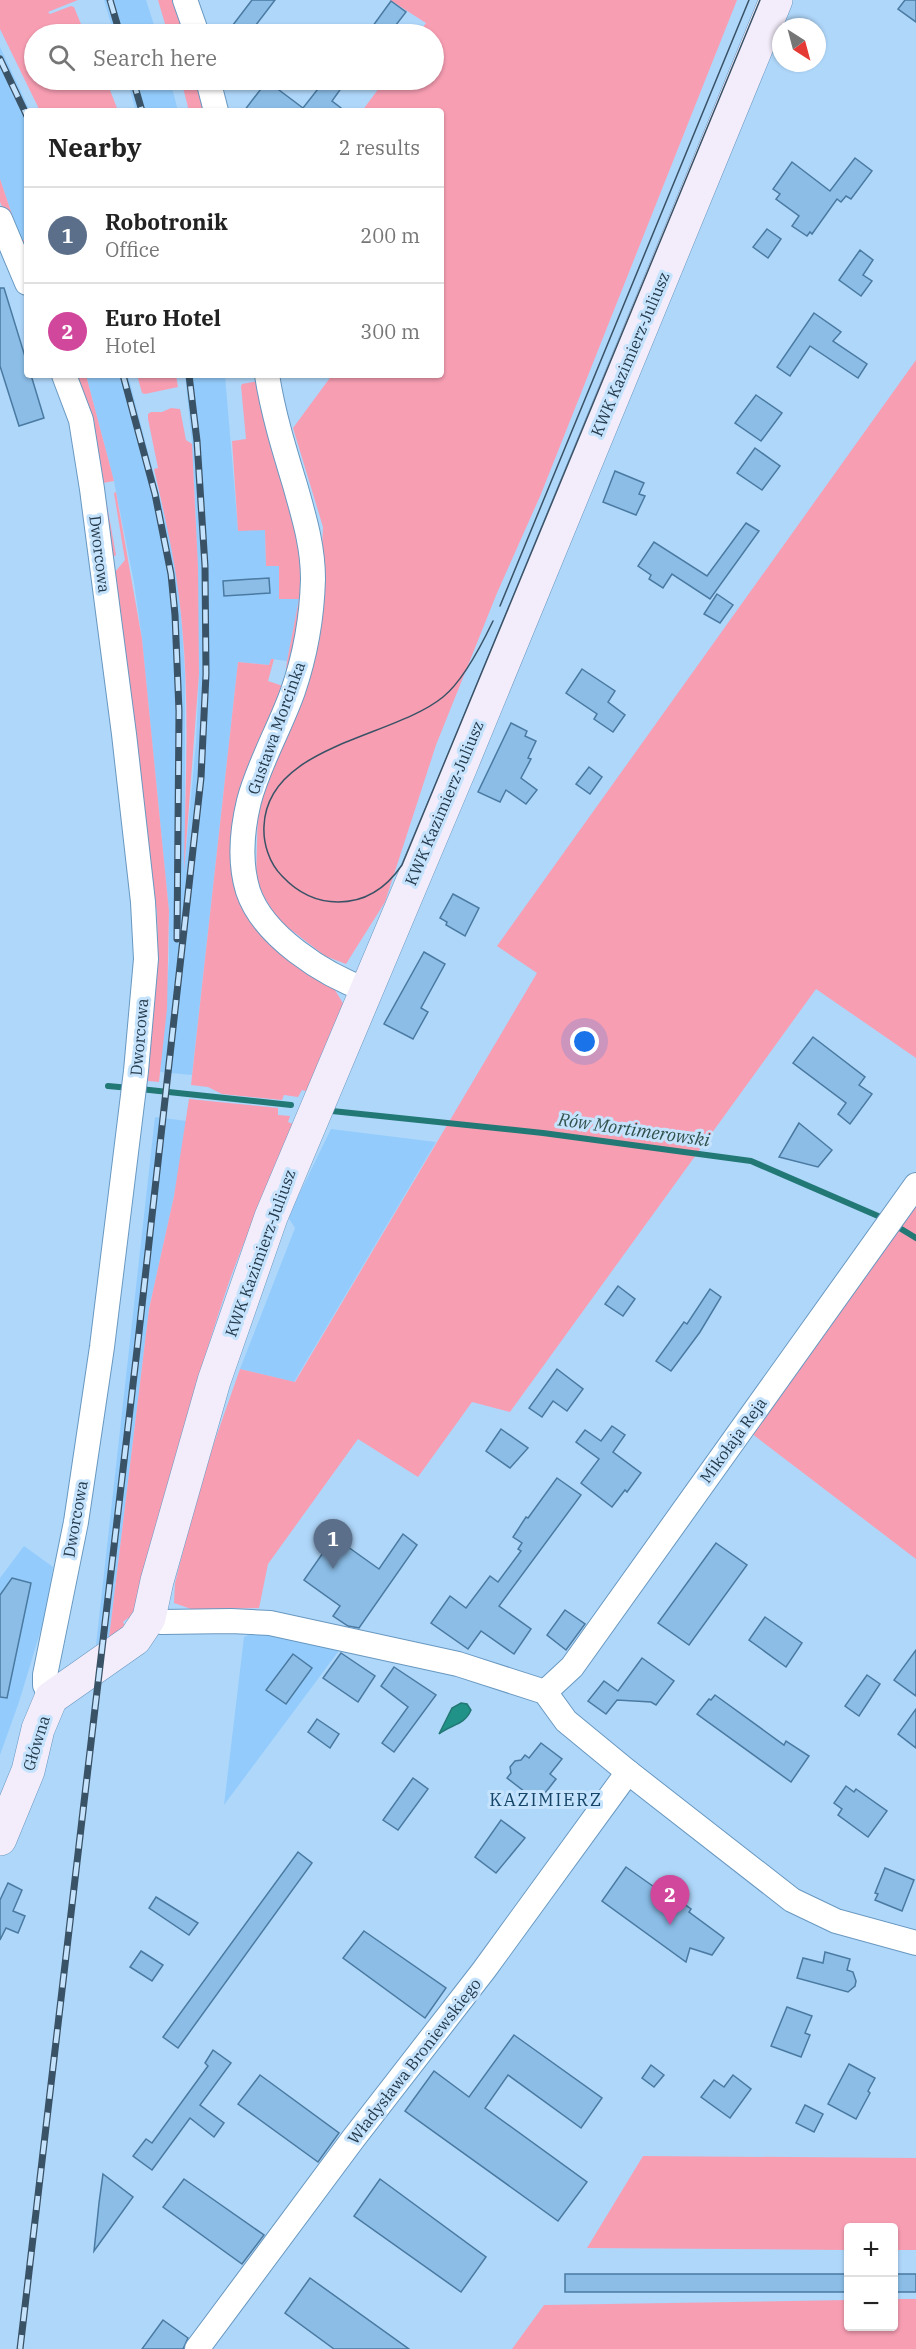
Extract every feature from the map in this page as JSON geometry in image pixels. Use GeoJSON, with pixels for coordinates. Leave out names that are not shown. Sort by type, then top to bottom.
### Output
{"type":"FeatureCollection","features":[{"type":"Feature","properties":{"kind":"street"},"geometry":{"type":"LineString","coordinates":[[185,0],[193,24]]}},
{"type":"Feature","properties":{"kind":"street","name":"KWK Kazimierz-Juliusz"},"geometry":{"type":"LineString","coordinates":[[149,1618],[154,1590],[214,1381],[271,1217],[776,0]]}},
{"type":"Feature","properties":{"kind":"street"},"geometry":{"type":"LineString","coordinates":[[211,90],[215,108]]}},
{"type":"Feature","properties":{"kind":"street"},"geometry":{"type":"LineString","coordinates":[[0,219],[24,276]]}},
{"type":"Feature","properties":{"kind":"street","name":"Dworcowa"},"geometry":{"type":"LineString","coordinates":[[51,1698],[45,1685],[45,1675],[76,1522],[102,1347],[136,1071],[146,959],[143,902],[124,734],[92,489],[81,420],[65,378]]}},
{"type":"Feature","properties":{"kind":"street","name":"Gustawa Morcinka"},"geometry":{"type":"LineString","coordinates":[[268,378],[273,411],[312,544],[313,580],[306,642],[293,691],[249,799],[243,835],[243,866],[249,893],[266,920],[287,946],[335,977],[367,990]]}},
{"type":"Feature","properties":{"kind":"street","name":"Mikołaja Reja"},"geometry":{"type":"LineString","coordinates":[[545,1692],[572,1667],[910,1194]]}},
{"type":"Feature","properties":{"kind":"street"},"geometry":{"type":"LineString","coordinates":[[149,1618],[162,1622],[270,1623],[458,1664],[545,1692],[566,1721],[792,1900],[836,1921],[916,1943]]}},
{"type":"Feature","properties":{"kind":"street","name":"Główna"},"geometry":{"type":"LineString","coordinates":[[0,1839],[28,1771],[38,1728],[51,1698],[135,1639],[149,1618]]}},
{"type":"Feature","properties":{"kind":"street","name":"Władysława Broniewskiego"},"geometry":{"type":"LineString","coordinates":[[197,2349],[359,2131],[491,1961],[628,1772]]}},
{"type":"Feature","properties":{"kind":"shaded area"},"geometry":{"type":"Polygon","coordinates":[[[0,0],[78,0],[48,12],[50,14],[74,7],[81,24],[24,24],[24,78],[0,29],[0,0]]]}},
{"type":"Feature","properties":{"kind":"shaded area"},"geometry":{"type":"Polygon","coordinates":[[[104,0],[146,0],[154,24],[111,24],[104,0]]]}},
{"type":"Feature","properties":{"kind":"shaded area"},"geometry":{"type":"Polygon","coordinates":[[[158,0],[174,0],[182,24],[165,24],[158,0]]]}},
{"type":"Feature","properties":{"kind":"shaded area"},"geometry":{"type":"Polygon","coordinates":[[[390,0],[737,0],[541,494],[497,593],[436,745],[385,902],[346,964],[325,956],[277,919],[256,882],[258,806],[292,722],[318,640],[323,527],[293,428],[330,378],[444,378],[444,108],[364,108],[378,90],[444,90],[444,24],[426,23],[390,0]]]}},
{"type":"Feature","properties":{"kind":"shaded area"},"geometry":{"type":"Polygon","coordinates":[[[0,47],[29,108],[24,108],[24,240],[21,241],[0,179],[0,47]]]}},
{"type":"Feature","properties":{"kind":"shaded area"},"geometry":{"type":"Polygon","coordinates":[[[30,90],[110,90],[117,108],[39,108],[30,90]]]}},
{"type":"Feature","properties":{"kind":"shaded area"},"geometry":{"type":"Polygon","coordinates":[[[130,90],[173,90],[177,108],[135,108],[130,90]]]}},
{"type":"Feature","properties":{"kind":"shaded area"},"geometry":{"type":"Polygon","coordinates":[[[184,90],[202,90],[206,108],[188,108],[184,90]]]}},
{"type":"Feature","properties":{"kind":"shaded area"},"geometry":{"type":"Polygon","coordinates":[[[0,179],[21,241],[24,240],[24,257],[0,202],[0,179]]]}},
{"type":"Feature","properties":{"kind":"shaded area"},"geometry":{"type":"Polygon","coordinates":[[[916,360],[916,1058],[816,989],[510,1412],[472,1402],[418,1477],[358,1439],[268,1564],[259,1608],[194,1610],[174,1603],[175,1583],[201,1480],[240,1369],[295,1382],[537,973],[497,946],[916,360]]]}},
{"type":"Feature","properties":{"kind":"shaded area"},"geometry":{"type":"Polygon","coordinates":[[[75,378],[87,378],[114,481],[103,483],[116,555],[113,557],[75,378]]]}},
{"type":"Feature","properties":{"kind":"shaded area"},"geometry":{"type":"Polygon","coordinates":[[[87,378],[129,378],[167,525],[177,575],[185,674],[185,861],[196,742],[199,674],[196,521],[185,378],[225,378],[238,530],[265,529],[266,566],[279,565],[299,599],[287,661],[271,659],[269,665],[238,662],[192,1075],[160,1072],[169,960],[169,911],[142,639],[134,583],[114,481],[87,378]]]}},
{"type":"Feature","properties":{"kind":"shaded area"},"geometry":{"type":"Polygon","coordinates":[[[138,378],[176,378],[178,387],[142,393],[138,378]]]}},
{"type":"Feature","properties":{"kind":"shaded area"},"geometry":{"type":"Polygon","coordinates":[[[259,381],[299,527],[303,604],[288,672],[286,670],[287,661],[299,599],[279,599],[279,566],[266,566],[265,530],[238,531],[232,441],[246,439],[241,386],[259,381]]]}},
{"type":"Feature","properties":{"kind":"shaded area"},"geometry":{"type":"Polygon","coordinates":[[[171,408],[180,409],[186,440],[192,444],[198,566],[199,674],[184,872],[186,687],[184,656],[175,566],[154,469],[158,468],[148,419],[148,414],[151,412],[162,412],[171,408]]]}},
{"type":"Feature","properties":{"kind":"shaded area"},"geometry":{"type":"Polygon","coordinates":[[[116,492],[142,639],[169,911],[167,1009],[159,1082],[148,1081],[147,1066],[158,951],[157,913],[115,572],[125,560],[114,493],[116,492]]]}},
{"type":"Feature","properties":{"kind":"shaded area"},"geometry":{"type":"Polygon","coordinates":[[[271,659],[274,659],[268,681],[283,686],[236,872],[335,990],[344,1005],[309,1092],[302,1090],[298,1097],[284,1095],[282,1100],[222,1094],[208,1087],[191,1085],[238,662],[269,665],[271,659]]]}},
{"type":"Feature","properties":{"kind":"shaded area"},"geometry":{"type":"Polygon","coordinates":[[[189,1099],[278,1108],[278,1115],[290,1116],[288,1122],[295,1125],[228,1285],[166,1492],[133,1617],[130,1621],[128,1618],[123,1622],[125,1626],[109,1638],[149,1309],[174,1196],[189,1099]]]}},
{"type":"Feature","properties":{"kind":"shaded area"},"geometry":{"type":"Polygon","coordinates":[[[155,1117],[187,1121],[174,1196],[149,1309],[109,1638],[96,1645],[155,1117]]]}},
{"type":"Feature","properties":{"kind":"shaded area"},"geometry":{"type":"Polygon","coordinates":[[[331,1129],[436,1142],[294,1382],[240,1369],[295,1228],[288,1217],[331,1129]]]}},
{"type":"Feature","properties":{"kind":"shaded area"},"geometry":{"type":"Polygon","coordinates":[[[916,1205],[916,1559],[751,1433],[916,1205]]]}},
{"type":"Feature","properties":{"kind":"shaded area"},"geometry":{"type":"Polygon","coordinates":[[[24,1546],[53,1567],[46,1613],[0,1755],[0,1578],[24,1546]]]}},
{"type":"Feature","properties":{"kind":"shaded area"},"geometry":{"type":"Polygon","coordinates":[[[258,1631],[341,1648],[224,1805],[244,1637],[258,1631]]]}},
{"type":"Feature","properties":{"kind":"shaded area"},"geometry":{"type":"Polygon","coordinates":[[[461,1703],[467,1704],[471,1710],[468,1715],[461,1722],[439,1734],[452,1708],[461,1703]]]}},
{"type":"Feature","properties":{"kind":"shaded area"},"geometry":{"type":"Polygon","coordinates":[[[643,2156],[916,2158],[916,2250],[898,2250],[898,2223],[844,2223],[844,2250],[587,2248],[643,2156]]]}},
{"type":"Feature","properties":{"kind":"shaded area"},"geometry":{"type":"Polygon","coordinates":[[[898,2299],[916,2299],[916,2349],[512,2349],[544,2305],[844,2300],[844,2331],[898,2331],[898,2299]]]}},
{"type":"Feature","properties":{"kind":"building"},"geometry":{"type":"Polygon","coordinates":[[[252,0],[275,0],[257,24],[234,24],[252,0]]]}},
{"type":"Feature","properties":{"kind":"building"},"geometry":{"type":"Polygon","coordinates":[[[905,0],[916,0],[916,22],[898,9],[905,0]]]}},
{"type":"Feature","properties":{"kind":"building"},"geometry":{"type":"Polygon","coordinates":[[[391,1],[406,12],[397,24],[374,24],[391,1]]]}},
{"type":"Feature","properties":{"kind":"building"},"geometry":{"type":"Polygon","coordinates":[[[260,90],[279,90],[303,108],[246,108],[260,90]]]}},
{"type":"Feature","properties":{"kind":"building"},"geometry":{"type":"Polygon","coordinates":[[[317,90],[340,90],[332,101],[341,108],[303,108],[317,90]]]}},
{"type":"Feature","properties":{"kind":"building"},"geometry":{"type":"Polygon","coordinates":[[[855,158],[872,171],[851,199],[846,196],[841,202],[837,199],[812,234],[810,232],[807,236],[792,226],[799,216],[776,199],[780,194],[773,189],[792,162],[830,191],[855,158]]]}},
{"type":"Feature","properties":{"kind":"building"},"geometry":{"type":"Polygon","coordinates":[[[767,229],[781,239],[768,258],[753,247],[767,229]]]}},
{"type":"Feature","properties":{"kind":"building"},"geometry":{"type":"Polygon","coordinates":[[[860,250],[873,260],[863,275],[872,281],[861,296],[839,280],[860,250]]]}},
{"type":"Feature","properties":{"kind":"building"},"geometry":{"type":"Polygon","coordinates":[[[0,288],[4,288],[24,353],[24,378],[32,378],[44,418],[19,426],[0,366],[0,288]]]}},
{"type":"Feature","properties":{"kind":"building"},"geometry":{"type":"Polygon","coordinates":[[[814,313],[841,332],[833,341],[867,364],[858,378],[810,346],[790,376],[777,367],[814,313]]]}},
{"type":"Feature","properties":{"kind":"building"},"geometry":{"type":"Polygon","coordinates":[[[756,395],[782,413],[761,441],[735,423],[756,395]]]}},
{"type":"Feature","properties":{"kind":"building"},"geometry":{"type":"Polygon","coordinates":[[[755,448],[780,466],[762,490],[737,473],[755,448]]]}},
{"type":"Feature","properties":{"kind":"building"},"geometry":{"type":"Polygon","coordinates":[[[615,471],[644,483],[639,494],[645,496],[636,515],[603,502],[615,471]]]}},
{"type":"Feature","properties":{"kind":"building"},"geometry":{"type":"Polygon","coordinates":[[[746,523],[759,531],[710,599],[672,574],[663,588],[649,579],[651,575],[638,566],[654,542],[707,576],[746,523]]]}},
{"type":"Feature","properties":{"kind":"building"},"geometry":{"type":"Polygon","coordinates":[[[269,578],[270,593],[224,596],[223,581],[269,578]]]}},
{"type":"Feature","properties":{"kind":"building"},"geometry":{"type":"Polygon","coordinates":[[[717,594],[733,605],[720,623],[704,614],[717,594]]]}},
{"type":"Feature","properties":{"kind":"building"},"geometry":{"type":"Polygon","coordinates":[[[582,669],[615,691],[608,702],[625,715],[613,732],[594,719],[597,714],[566,693],[582,669]]]}},
{"type":"Feature","properties":{"kind":"building"},"geometry":{"type":"Polygon","coordinates":[[[511,723],[527,731],[525,736],[536,741],[528,758],[531,759],[521,778],[537,790],[526,804],[506,790],[500,802],[478,792],[511,723]]]}},
{"type":"Feature","properties":{"kind":"building"},"geometry":{"type":"Polygon","coordinates":[[[589,767],[602,777],[590,794],[576,784],[589,767]]]}},
{"type":"Feature","properties":{"kind":"building"},"geometry":{"type":"Polygon","coordinates":[[[453,894],[479,908],[465,936],[446,925],[447,922],[440,918],[453,894]]]}},
{"type":"Feature","properties":{"kind":"building"},"geometry":{"type":"Polygon","coordinates":[[[424,952],[445,964],[421,1008],[428,1012],[413,1039],[384,1024],[424,952]]]}},
{"type":"Feature","properties":{"kind":"building"},"geometry":{"type":"Polygon","coordinates":[[[813,1037],[865,1077],[859,1085],[872,1094],[850,1124],[838,1114],[846,1103],[793,1063],[813,1037]]]}},
{"type":"Feature","properties":{"kind":"building"},"geometry":{"type":"Polygon","coordinates":[[[799,1123],[832,1150],[818,1167],[779,1157],[799,1123]]]}},
{"type":"Feature","properties":{"kind":"building"},"geometry":{"type":"Polygon","coordinates":[[[618,1286],[635,1299],[623,1316],[605,1304],[618,1286]]]}},
{"type":"Feature","properties":{"kind":"building"},"geometry":{"type":"Polygon","coordinates":[[[710,1289],[721,1297],[700,1332],[671,1371],[656,1361],[684,1322],[687,1324],[710,1289]]]}},
{"type":"Feature","properties":{"kind":"building"},"geometry":{"type":"Polygon","coordinates":[[[557,1369],[583,1389],[567,1411],[553,1401],[542,1417],[529,1408],[557,1369]]]}},
{"type":"Feature","properties":{"kind":"building"},"geometry":{"type":"Polygon","coordinates":[[[612,1426],[625,1435],[613,1452],[641,1473],[612,1507],[581,1483],[599,1459],[576,1442],[585,1430],[601,1441],[612,1426]]]}},
{"type":"Feature","properties":{"kind":"building"},"geometry":{"type":"Polygon","coordinates":[[[501,1429],[528,1448],[510,1468],[486,1451],[501,1429]]]}},
{"type":"Feature","properties":{"kind":"building"},"geometry":{"type":"Polygon","coordinates":[[[557,1478],[581,1495],[499,1606],[531,1629],[514,1654],[481,1631],[468,1649],[431,1623],[450,1596],[466,1608],[490,1576],[498,1582],[521,1551],[518,1549],[522,1543],[513,1537],[557,1478]]]}},
{"type":"Feature","properties":{"kind":"building"},"geometry":{"type":"Polygon","coordinates":[[[403,1534],[417,1545],[359,1628],[348,1626],[333,1616],[340,1606],[304,1580],[334,1537],[379,1569],[403,1534]]]}},
{"type":"Feature","properties":{"kind":"building"},"geometry":{"type":"Polygon","coordinates":[[[716,1543],[747,1565],[689,1645],[658,1623],[716,1543]]]}},
{"type":"Feature","properties":{"kind":"building"},"geometry":{"type":"Polygon","coordinates":[[[12,1578],[31,1583],[7,1698],[0,1697],[0,1595],[12,1578]]]}},
{"type":"Feature","properties":{"kind":"building"},"geometry":{"type":"Polygon","coordinates":[[[565,1610],[585,1624],[566,1650],[547,1635],[565,1610]]]}},
{"type":"Feature","properties":{"kind":"building"},"geometry":{"type":"Polygon","coordinates":[[[765,1617],[802,1643],[786,1667],[749,1640],[765,1617]]]}},
{"type":"Feature","properties":{"kind":"building"},"geometry":{"type":"Polygon","coordinates":[[[916,1650],[916,1696],[894,1680],[916,1650]]]}},
{"type":"Feature","properties":{"kind":"building"},"geometry":{"type":"Polygon","coordinates":[[[341,1653],[375,1676],[358,1702],[323,1678],[341,1653]]]}},
{"type":"Feature","properties":{"kind":"building"},"geometry":{"type":"Polygon","coordinates":[[[293,1654],[312,1668],[286,1704],[266,1690],[293,1654]]]}},
{"type":"Feature","properties":{"kind":"building"},"geometry":{"type":"Polygon","coordinates":[[[642,1658],[674,1681],[656,1705],[651,1702],[617,1700],[606,1714],[588,1701],[604,1681],[618,1691],[642,1658]]]}},
{"type":"Feature","properties":{"kind":"building"},"geometry":{"type":"Polygon","coordinates":[[[394,1667],[436,1695],[394,1752],[382,1743],[408,1707],[381,1686],[394,1667]]]}},
{"type":"Feature","properties":{"kind":"building"},"geometry":{"type":"Polygon","coordinates":[[[867,1675],[880,1684],[859,1716],[845,1706],[867,1675]]]}},
{"type":"Feature","properties":{"kind":"building"},"geometry":{"type":"Polygon","coordinates":[[[715,1695],[784,1745],[786,1741],[809,1756],[791,1782],[697,1714],[715,1695]]]}},
{"type":"Feature","properties":{"kind":"building"},"geometry":{"type":"Polygon","coordinates":[[[916,1709],[916,1748],[898,1734],[916,1709]]]}},
{"type":"Feature","properties":{"kind":"building"},"geometry":{"type":"Polygon","coordinates":[[[317,1719],[339,1734],[330,1748],[308,1732],[317,1719]]]}},
{"type":"Feature","properties":{"kind":"building"},"geometry":{"type":"Polygon","coordinates":[[[541,1743],[562,1759],[550,1774],[556,1779],[538,1802],[507,1778],[511,1773],[510,1767],[515,1761],[521,1760],[525,1755],[529,1758],[541,1743]]]}},
{"type":"Feature","properties":{"kind":"building"},"geometry":{"type":"Polygon","coordinates":[[[413,1778],[428,1789],[398,1830],[383,1820],[413,1778]]]}},
{"type":"Feature","properties":{"kind":"building"},"geometry":{"type":"Polygon","coordinates":[[[846,1786],[854,1792],[856,1789],[887,1811],[868,1837],[838,1815],[842,1809],[834,1803],[846,1786]]]}},
{"type":"Feature","properties":{"kind":"building"},"geometry":{"type":"Polygon","coordinates":[[[501,1820],[525,1838],[496,1873],[475,1857],[501,1820]]]}},
{"type":"Feature","properties":{"kind":"building"},"geometry":{"type":"Polygon","coordinates":[[[298,1852],[312,1863],[178,2048],[163,2037],[298,1852]]]}},
{"type":"Feature","properties":{"kind":"building"},"geometry":{"type":"Polygon","coordinates":[[[626,1867],[664,1894],[666,1891],[691,1909],[689,1912],[724,1938],[712,1955],[690,1948],[686,1962],[602,1901],[626,1867]]]}},
{"type":"Feature","properties":{"kind":"building"},"geometry":{"type":"Polygon","coordinates":[[[885,1868],[914,1880],[902,1911],[875,1900],[878,1894],[875,1893],[885,1868]]]}},
{"type":"Feature","properties":{"kind":"building"},"geometry":{"type":"Polygon","coordinates":[[[8,1883],[22,1890],[13,1911],[25,1916],[18,1933],[6,1928],[0,1940],[0,1900],[8,1883]]]}},
{"type":"Feature","properties":{"kind":"building"},"geometry":{"type":"Polygon","coordinates":[[[156,1897],[198,1923],[189,1935],[149,1908],[156,1897]]]}},
{"type":"Feature","properties":{"kind":"building"},"geometry":{"type":"Polygon","coordinates":[[[364,1931],[446,1988],[425,2018],[343,1958],[364,1931]]]}},
{"type":"Feature","properties":{"kind":"building"},"geometry":{"type":"Polygon","coordinates":[[[141,1951],[163,1965],[152,1981],[130,1967],[141,1951]]]}},
{"type":"Feature","properties":{"kind":"building"},"geometry":{"type":"Polygon","coordinates":[[[825,1952],[850,1959],[847,1970],[853,1972],[856,1981],[855,1986],[848,1992],[797,1978],[803,1958],[823,1963],[825,1952]]]}},
{"type":"Feature","properties":{"kind":"building"},"geometry":{"type":"Polygon","coordinates":[[[787,2007],[812,2016],[805,2033],[810,2035],[801,2057],[771,2046],[787,2007]]]}},
{"type":"Feature","properties":{"kind":"building"},"geometry":{"type":"Polygon","coordinates":[[[514,2035],[602,2098],[581,2128],[508,2075],[485,2108],[587,2182],[558,2221],[405,2111],[434,2071],[469,2097],[514,2035]]]}},
{"type":"Feature","properties":{"kind":"building"},"geometry":{"type":"Polygon","coordinates":[[[213,2050],[231,2063],[200,2105],[224,2123],[214,2137],[190,2118],[152,2170],[133,2156],[146,2139],[152,2143],[208,2066],[205,2063],[213,2050]]]}},
{"type":"Feature","properties":{"kind":"building"},"geometry":{"type":"Polygon","coordinates":[[[849,2064],[875,2078],[856,2119],[828,2104],[849,2064]]]}},
{"type":"Feature","properties":{"kind":"building"},"geometry":{"type":"Polygon","coordinates":[[[651,2065],[664,2075],[654,2087],[642,2078],[651,2065]]]}},
{"type":"Feature","properties":{"kind":"building"},"geometry":{"type":"Polygon","coordinates":[[[260,2075],[339,2133],[318,2162],[238,2104],[260,2075]]]}},
{"type":"Feature","properties":{"kind":"building"},"geometry":{"type":"Polygon","coordinates":[[[733,2075],[751,2089],[730,2118],[701,2097],[714,2080],[724,2087],[733,2075]]]}},
{"type":"Feature","properties":{"kind":"building"},"geometry":{"type":"Polygon","coordinates":[[[805,2105],[823,2114],[814,2132],[796,2123],[805,2105]]]}},
{"type":"Feature","properties":{"kind":"building"},"geometry":{"type":"Polygon","coordinates":[[[103,2174],[133,2197],[94,2251],[99,2203],[103,2174]]]}},
{"type":"Feature","properties":{"kind":"building"},"geometry":{"type":"Polygon","coordinates":[[[184,2179],[264,2235],[242,2264],[163,2207],[184,2179]]]}},
{"type":"Feature","properties":{"kind":"building"},"geometry":{"type":"Polygon","coordinates":[[[380,2179],[486,2257],[461,2292],[354,2216],[380,2179]]]}},
{"type":"Feature","properties":{"kind":"building"},"geometry":{"type":"Polygon","coordinates":[[[565,2274],[844,2274],[844,2292],[565,2292],[565,2274]]]}},
{"type":"Feature","properties":{"kind":"building"},"geometry":{"type":"Polygon","coordinates":[[[898,2274],[916,2274],[916,2292],[898,2292],[898,2274]]]}},
{"type":"Feature","properties":{"kind":"building"},"geometry":{"type":"Polygon","coordinates":[[[310,2278],[409,2349],[334,2349],[285,2313],[310,2278]]]}},
{"type":"Feature","properties":{"kind":"building"},"geometry":{"type":"Polygon","coordinates":[[[163,2320],[188,2338],[183,2349],[142,2349],[163,2320]]]}},
{"type":"Feature","properties":{"kind":"waterway","name":"Rów Mortimerowski"},"geometry":{"type":"LineString","coordinates":[[108,1086],[130,1088]]}},
{"type":"Feature","properties":{"kind":"waterway","name":"Rów Mortimerowski"},"geometry":{"type":"LineString","coordinates":[[140,1089],[291,1105]]}},
{"type":"Feature","properties":{"kind":"waterway","name":"Rów Mortimerowski"},"geometry":{"type":"LineString","coordinates":[[332,1111],[543,1133],[751,1161],[885,1219]]}},
{"type":"Feature","properties":{"kind":"waterway","name":"Rów Mortimerowski"},"geometry":{"type":"LineString","coordinates":[[893,1224],[916,1238]]}},
{"type":"Feature","properties":{"kind":"tram line"},"geometry":{"type":"LineString","coordinates":[[500,606],[749,0]]}},
{"type":"Feature","properties":{"kind":"tram line"},"geometry":{"type":"LineString","coordinates":[[493,621],[465,672],[443,697],[421,711],[336,746],[309,760],[286,777],[271,799],[264,832],[266,846],[274,865],[294,887],[307,895],[330,902],[358,899],[383,886],[402,865],[760,0]]}},
{"type":"Feature","properties":{"kind":"railway"},"geometry":{"type":"LineString","coordinates":[[110,0],[117,24]]}},
{"type":"Feature","properties":{"kind":"railway"},"geometry":{"type":"LineString","coordinates":[[0,59],[24,110]]}},
{"type":"Feature","properties":{"kind":"railway"},"geometry":{"type":"LineString","coordinates":[[136,90],[141,108]]}},
{"type":"Feature","properties":{"kind":"railway"},"geometry":{"type":"LineString","coordinates":[[124,378],[155,494],[171,574],[175,615],[179,711],[177,939]]}},
{"type":"Feature","properties":{"kind":"railway"},"geometry":{"type":"LineString","coordinates":[[20,2349],[137,1350],[201,778],[206,674],[205,566],[197,441],[189,378]]}},
{"type":"Feature","properties":{"kind":"place","name":"Robotronik"},"geometry":{"type":"Point","coordinates":[333,1569]}},
{"type":"Feature","properties":{"kind":"place","name":"Euro Hotel"},"geometry":{"type":"Point","coordinates":[670,1925]}},
{"type":"Feature","properties":{"kind":"district","name":"KAZIMIERZ"},"geometry":{"type":"Point","coordinates":[546,1800]}}]}
